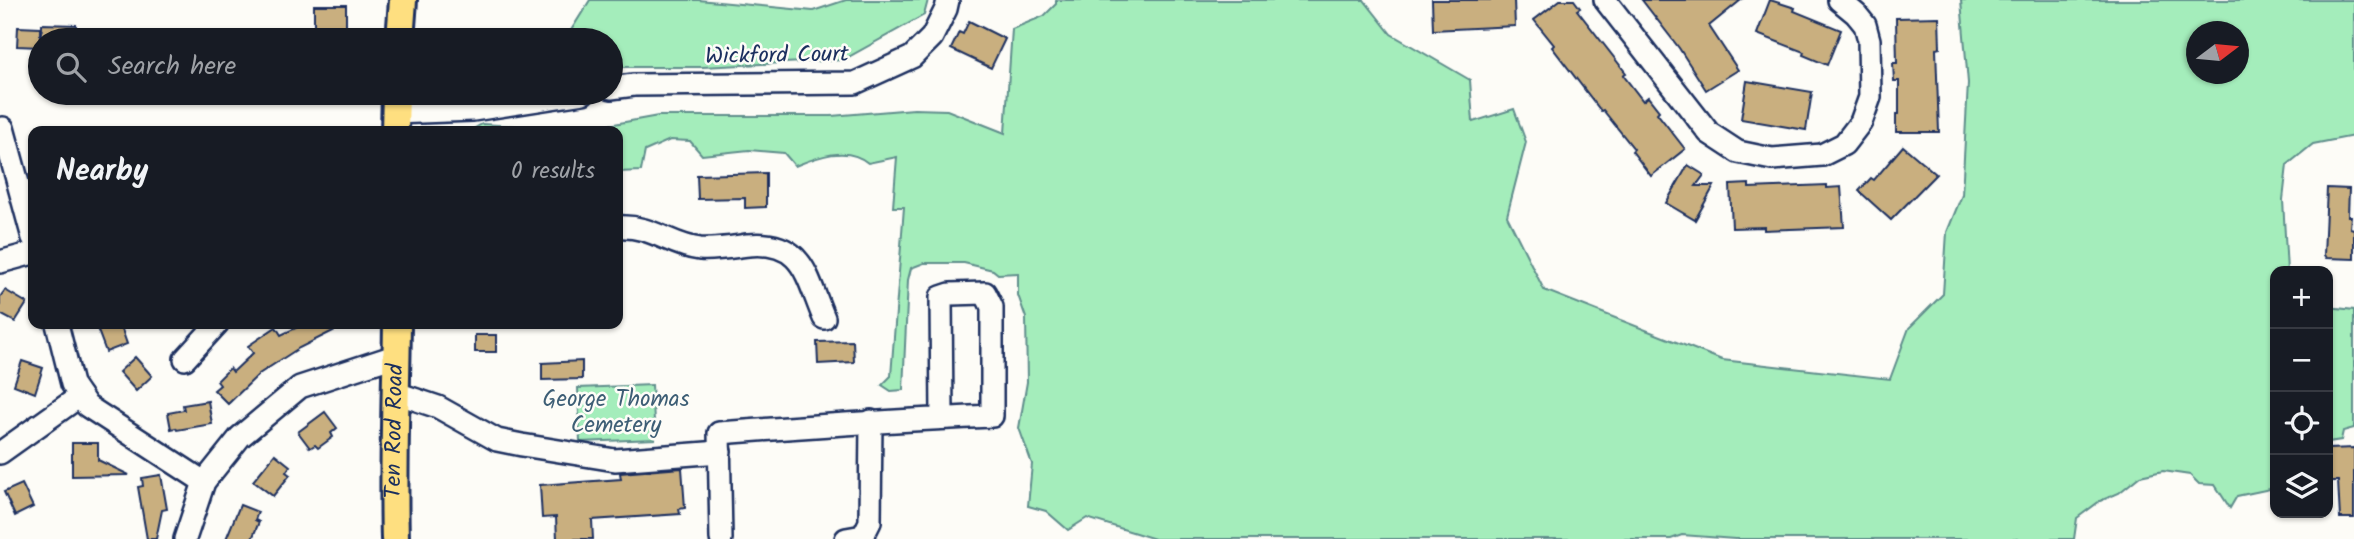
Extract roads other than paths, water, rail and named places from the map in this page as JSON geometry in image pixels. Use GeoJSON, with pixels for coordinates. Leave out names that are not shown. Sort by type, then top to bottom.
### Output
{"type":"FeatureCollection","features":[{"type":"Feature","properties":{"kind":"main road"},"geometry":{"type":"LineString","coordinates":[[401,28],[403,0]]}},
{"type":"Feature","properties":{"kind":"main road","name":"Ten Rod Road"},"geometry":{"type":"LineString","coordinates":[[394,333],[395,539]]}},
{"type":"Feature","properties":{"kind":"street","name":"Wickford Court"},"geometry":{"type":"LineString","coordinates":[[623,87],[855,83],[912,57],[932,37],[948,0]]}},
{"type":"Feature","properties":{"kind":"street"},"geometry":{"type":"LineString","coordinates":[[1605,0],[1709,133],[1738,152],[1772,159],[1822,155],[1844,144],[1861,122],[1870,96],[1869,40],[1865,25],[1839,0]]}},
{"type":"Feature","properties":{"kind":"street"},"geometry":{"type":"LineString","coordinates":[[395,112],[473,110],[505,105]]}},
{"type":"Feature","properties":{"kind":"street"},"geometry":{"type":"LineString","coordinates":[[3,128],[28,220]]}},
{"type":"Feature","properties":{"kind":"street"},"geometry":{"type":"LineString","coordinates":[[623,228],[644,229],[699,249],[766,244],[786,250],[799,259],[824,318]]}},
{"type":"Feature","properties":{"kind":"street"},"geometry":{"type":"LineString","coordinates":[[0,262],[28,254]]}},
{"type":"Feature","properties":{"kind":"street"},"geometry":{"type":"LineString","coordinates":[[721,539],[719,433],[871,421],[992,416],[992,307],[985,293],[950,294],[941,298],[942,418]]}},
{"type":"Feature","properties":{"kind":"street"},"geometry":{"type":"LineString","coordinates":[[58,329],[72,384],[87,406],[204,482]]}},
{"type":"Feature","properties":{"kind":"street"},"geometry":{"type":"LineString","coordinates":[[185,359],[212,329]]}},
{"type":"Feature","properties":{"kind":"street"},"geometry":{"type":"LineString","coordinates":[[185,539],[204,482],[240,437],[299,387],[394,333]]}},
{"type":"Feature","properties":{"kind":"street"},"geometry":{"type":"LineString","coordinates":[[396,393],[438,407],[497,440],[522,445],[615,460],[720,452]]}},
{"type":"Feature","properties":{"kind":"street"},"geometry":{"type":"LineString","coordinates":[[0,453],[80,396]]}},
{"type":"Feature","properties":{"kind":"street"},"geometry":{"type":"LineString","coordinates":[[846,539],[863,536],[870,522],[871,421]]}},
{"type":"Feature","properties":{"kind":"park label","name":"George Thomas Cemetery"},"geometry":{"type":"Point","coordinates":[616,413]}}]}
